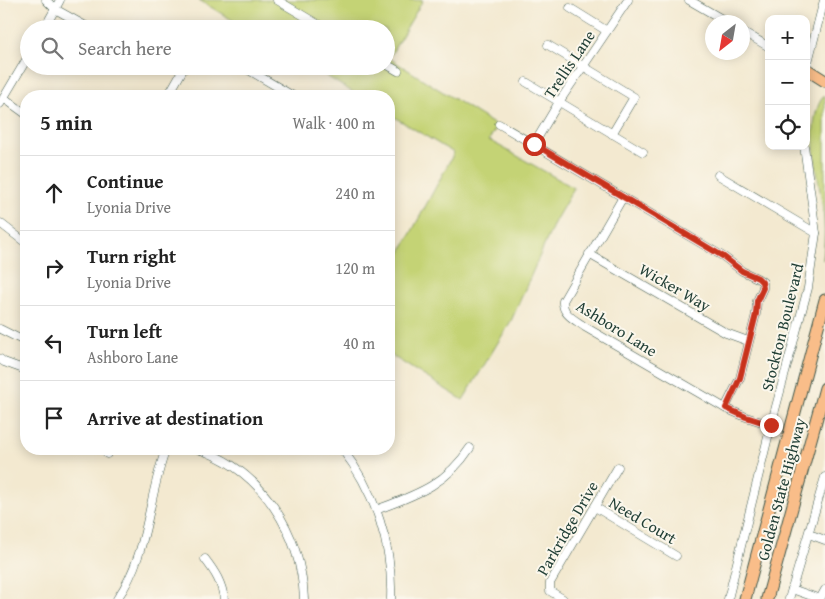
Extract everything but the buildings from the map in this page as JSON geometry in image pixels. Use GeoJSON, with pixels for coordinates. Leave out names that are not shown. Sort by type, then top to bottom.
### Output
{"type":"FeatureCollection","features":[{"type":"Feature","properties":{"kind":"highway"},"geometry":{"type":"LineString","coordinates":[[810,70],[825,72]]}},
{"type":"Feature","properties":{"kind":"highway"},"geometry":{"type":"LineString","coordinates":[[810,72],[825,81]]}},
{"type":"Feature","properties":{"kind":"highway","name":"Golden State Highway"},"geometry":{"type":"LineString","coordinates":[[745,599],[825,300]]}},
{"type":"Feature","properties":{"kind":"highway","name":"Golden State Highway"},"geometry":{"type":"LineString","coordinates":[[767,599],[825,388]]}},
{"type":"Feature","properties":{"kind":"street"},"geometry":{"type":"LineString","coordinates":[[46,0],[55,8],[76,20]]}},
{"type":"Feature","properties":{"kind":"street"},"geometry":{"type":"LineString","coordinates":[[49,20],[60,0]]}},
{"type":"Feature","properties":{"kind":"street"},"geometry":{"type":"LineString","coordinates":[[277,0],[311,20]]}},
{"type":"Feature","properties":{"kind":"street","name":"Trellis Lane"},"geometry":{"type":"LineString","coordinates":[[534,144],[559,102],[628,0]]}},
{"type":"Feature","properties":{"kind":"street"},"geometry":{"type":"LineString","coordinates":[[689,0],[715,15]]}},
{"type":"Feature","properties":{"kind":"street"},"geometry":{"type":"LineString","coordinates":[[808,60],[824,0]]}},
{"type":"Feature","properties":{"kind":"street"},"geometry":{"type":"LineString","coordinates":[[570,8],[608,31]]}},
{"type":"Feature","properties":{"kind":"street"},"geometry":{"type":"LineString","coordinates":[[750,36],[765,45]]}},
{"type":"Feature","properties":{"kind":"street"},"geometry":{"type":"LineString","coordinates":[[548,45],[634,97],[612,134]]}},
{"type":"Feature","properties":{"kind":"street"},"geometry":{"type":"LineString","coordinates":[[20,70],[2,101],[20,111]]}},
{"type":"Feature","properties":{"kind":"street"},"geometry":{"type":"LineString","coordinates":[[171,90],[180,75]]}},
{"type":"Feature","properties":{"kind":"street"},"geometry":{"type":"LineString","coordinates":[[257,75],[283,90]]}},
{"type":"Feature","properties":{"kind":"street"},"geometry":{"type":"LineString","coordinates":[[526,82],[643,152]]}},
{"type":"Feature","properties":{"kind":"street"},"geometry":{"type":"LineString","coordinates":[[499,124],[724,257],[742,271],[758,278],[762,282],[763,288],[757,301],[756,314],[740,378],[726,408]]}},
{"type":"Feature","properties":{"kind":"street","name":"Stockton Boulevard"},"geometry":{"type":"LineString","coordinates":[[728,599],[771,425],[808,288],[816,233],[805,150]]}},
{"type":"Feature","properties":{"kind":"street"},"geometry":{"type":"LineString","coordinates":[[718,175],[816,233]]}},
{"type":"Feature","properties":{"kind":"street","name":"Ashboro Lane"},"geometry":{"type":"LineString","coordinates":[[623,197],[563,301],[562,307],[564,312],[585,327],[726,408],[771,425]]}},
{"type":"Feature","properties":{"kind":"street"},"geometry":{"type":"LineString","coordinates":[[0,223],[20,238]]}},
{"type":"Feature","properties":{"kind":"street","name":"Wicker Way"},"geometry":{"type":"LineString","coordinates":[[589,254],[726,333],[748,341]]}},
{"type":"Feature","properties":{"kind":"street"},"geometry":{"type":"LineString","coordinates":[[1,334],[20,340]]}},
{"type":"Feature","properties":{"kind":"street"},"geometry":{"type":"LineString","coordinates":[[0,359],[20,368]]}},
{"type":"Feature","properties":{"kind":"street"},"geometry":{"type":"LineString","coordinates":[[376,510],[422,492],[436,484],[455,468],[470,448]]}},
{"type":"Feature","properties":{"kind":"street"},"geometry":{"type":"LineString","coordinates":[[118,599],[131,576],[144,543],[154,487],[164,455]]}},
{"type":"Feature","properties":{"kind":"street"},"geometry":{"type":"LineString","coordinates":[[212,455],[241,472],[274,505],[284,522],[297,552],[301,568],[304,599]]}},
{"type":"Feature","properties":{"kind":"street"},"geometry":{"type":"LineString","coordinates":[[346,455],[359,474],[376,510],[388,551],[391,599]]}},
{"type":"Feature","properties":{"kind":"street","name":"Parkridge Drive"},"geometry":{"type":"LineString","coordinates":[[562,599],[550,591],[550,583],[618,467]]}},
{"type":"Feature","properties":{"kind":"street"},"geometry":{"type":"LineString","coordinates":[[789,599],[825,477]]}},
{"type":"Feature","properties":{"kind":"street","name":"Need Court"},"geometry":{"type":"LineString","coordinates":[[595,507],[676,556]]}},
{"type":"Feature","properties":{"kind":"street"},"geometry":{"type":"LineString","coordinates":[[809,534],[825,540]]}},
{"type":"Feature","properties":{"kind":"street"},"geometry":{"type":"LineString","coordinates":[[205,559],[218,577],[224,599]]}},
{"type":"Feature","properties":{"kind":"street"},"geometry":{"type":"LineString","coordinates":[[792,589],[820,599],[825,590]]}},
{"type":"Feature","properties":{"kind":"green space"},"geometry":{"type":"Polygon","coordinates":[[[199,0],[423,0],[395,48],[395,20],[232,20],[199,0]]]}},
{"type":"Feature","properties":{"kind":"green space"},"geometry":{"type":"Polygon","coordinates":[[[395,62],[497,126],[489,140],[574,188],[555,221],[511,321],[463,400],[395,358],[395,263],[454,153],[395,118],[395,90],[349,90],[325,75],[395,75],[395,62]]]}},
{"type":"Feature","properties":{"kind":"green space"},"geometry":{"type":"Polygon","coordinates":[[[823,96],[825,96],[825,253],[823,260],[824,221],[815,157],[814,124],[817,109],[823,96]]]}},
{"type":"Feature","properties":{"kind":"route"},"geometry":{"type":"LineString","coordinates":[[534,144],[724,257],[742,271],[758,278],[762,282],[763,288],[757,301],[756,314],[738,386],[726,408],[771,425]]}}]}
